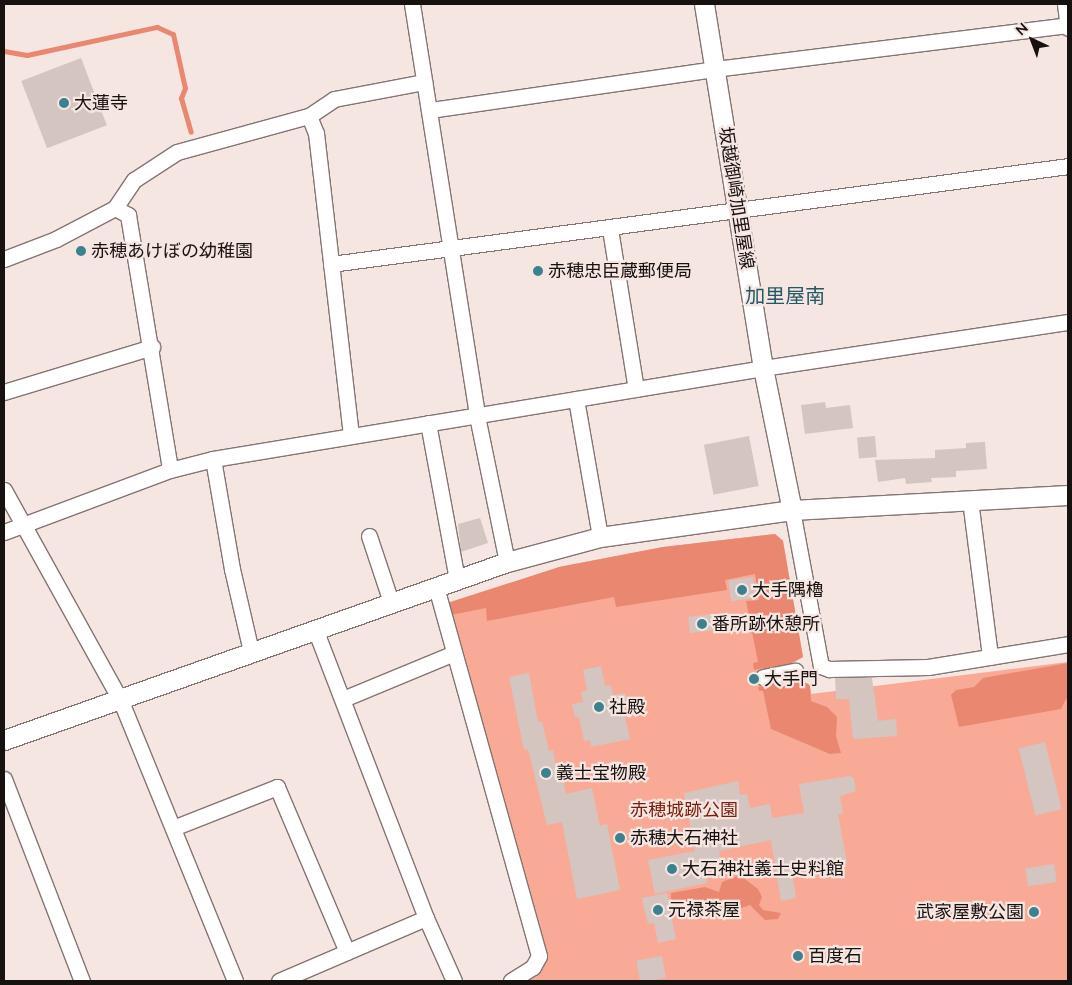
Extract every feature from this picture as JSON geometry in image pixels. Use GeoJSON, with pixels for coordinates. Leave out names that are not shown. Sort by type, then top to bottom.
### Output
{"type":"FeatureCollection","features":[{"type":"Feature","properties":{"kind":"street"},"geometry":{"type":"LineString","coordinates":[[412,4],[477,416],[507,562]]}},
{"type":"Feature","properties":{"kind":"street","name":"坂越御崎加里屋線"},"geometry":{"type":"LineString","coordinates":[[704,4],[739,210],[763,368],[792,510]]}},
{"type":"Feature","properties":{"kind":"street"},"geometry":{"type":"LineString","coordinates":[[430,110],[715,69],[1068,26],[1065,4]]}},
{"type":"Feature","properties":{"kind":"street"},"geometry":{"type":"LineString","coordinates":[[4,259],[56,239],[115,208],[134,180],[177,152],[310,116],[334,99],[424,82]]}},
{"type":"Feature","properties":{"kind":"street"},"geometry":{"type":"LineString","coordinates":[[310,116],[316,134],[351,434]]}},
{"type":"Feature","properties":{"kind":"street"},"geometry":{"type":"LineString","coordinates":[[331,264],[610,229],[1068,166]]}},
{"type":"Feature","properties":{"kind":"street"},"geometry":{"type":"LineString","coordinates":[[115,208],[128,215],[152,347],[170,470]]}},
{"type":"Feature","properties":{"kind":"street"},"geometry":{"type":"LineString","coordinates":[[610,229],[636,389]]}},
{"type":"Feature","properties":{"kind":"street"},"geometry":{"type":"LineString","coordinates":[[4,532],[170,470],[213,459],[351,434],[477,416],[1042,324],[1068,322]]}},
{"type":"Feature","properties":{"kind":"street"},"geometry":{"type":"LineString","coordinates":[[4,392],[152,347]]}},
{"type":"Feature","properties":{"kind":"street"},"geometry":{"type":"LineString","coordinates":[[576,399],[600,537]]}},
{"type":"Feature","properties":{"kind":"street"},"geometry":{"type":"LineString","coordinates":[[428,423],[457,580]]}},
{"type":"Feature","properties":{"kind":"street"},"geometry":{"type":"LineString","coordinates":[[213,459],[232,569],[252,651]]}},
{"type":"Feature","properties":{"kind":"street"},"geometry":{"type":"LineString","coordinates":[[4,490],[120,699],[235,981]]}},
{"type":"Feature","properties":{"kind":"street"},"geometry":{"type":"LineString","coordinates":[[4,740],[507,562],[600,537],[792,510],[1068,495]]}},
{"type":"Feature","properties":{"kind":"street"},"geometry":{"type":"LineString","coordinates":[[970,500],[990,657]]}},
{"type":"Feature","properties":{"kind":"street"},"geometry":{"type":"LineString","coordinates":[[792,510],[821,666],[829,670],[928,667],[1068,644]]}},
{"type":"Feature","properties":{"kind":"street"},"geometry":{"type":"LineString","coordinates":[[369,536],[391,602]]}},
{"type":"Feature","properties":{"kind":"street"},"geometry":{"type":"LineString","coordinates":[[436,587],[540,956],[533,967],[511,981]]}},
{"type":"Feature","properties":{"kind":"street"},"geometry":{"type":"LineString","coordinates":[[315,629],[426,918],[454,981]]}},
{"type":"Feature","properties":{"kind":"street"},"geometry":{"type":"LineString","coordinates":[[343,699],[454,653]]}},
{"type":"Feature","properties":{"kind":"street"},"geometry":{"type":"LineString","coordinates":[[763,677],[794,670]]}},
{"type":"Feature","properties":{"kind":"street"},"geometry":{"type":"LineString","coordinates":[[4,779],[82,981]]}},
{"type":"Feature","properties":{"kind":"street"},"geometry":{"type":"LineString","coordinates":[[173,828],[277,787],[347,952]]}},
{"type":"Feature","properties":{"kind":"street"},"geometry":{"type":"LineString","coordinates":[[279,981],[426,918]]}},
{"type":"Feature","properties":{"kind":"green space","name":"赤穂城跡公園"},"geometry":{"type":"Polygon","coordinates":[[[775,534],[783,541],[803,657],[792,663],[793,676],[810,685],[811,694],[1068,662],[1068,981],[529,981],[539,974],[547,952],[451,615],[559,567],[663,547],[775,534]]]}},
{"type":"Feature","properties":{"kind":"shaded area"},"geometry":{"type":"Polygon","coordinates":[[[775,534],[783,541],[803,657],[792,663],[793,676],[810,685],[811,701],[827,707],[837,717],[836,736],[841,753],[830,754],[771,729],[763,691],[759,691],[758,687],[767,685],[763,668],[754,670],[753,663],[758,662],[746,601],[759,600],[755,574],[725,580],[727,590],[616,607],[614,597],[487,621],[486,608],[451,615],[447,603],[559,567],[663,547],[775,534]]]}},
{"type":"Feature","properties":{"kind":"shaded area"},"geometry":{"type":"Polygon","coordinates":[[[1068,663],[1068,700],[1066,699],[1061,709],[959,727],[951,695],[956,690],[974,687],[983,678],[1068,663]]]}},
{"type":"Feature","properties":{"kind":"shaded area"},"geometry":{"type":"Polygon","coordinates":[[[740,875],[758,889],[762,897],[759,905],[763,910],[781,913],[778,919],[765,920],[750,905],[727,913],[719,908],[718,900],[713,900],[712,907],[708,909],[674,903],[671,898],[671,893],[705,887],[719,892],[722,882],[740,875]]]}},
{"type":"Feature","properties":{"kind":"building","name":"大蓮寺"},"geometry":{"type":"Polygon","coordinates":[[[81,58],[107,125],[47,148],[21,81],[81,58]]]}},
{"type":"Feature","properties":{"kind":"building"},"geometry":{"type":"Polygon","coordinates":[[[825,402],[826,408],[850,405],[853,428],[805,434],[801,405],[825,402]]]}},
{"type":"Feature","properties":{"kind":"building"},"geometry":{"type":"Polygon","coordinates":[[[749,436],[759,486],[714,495],[704,445],[749,436]]]}},
{"type":"Feature","properties":{"kind":"building"},"geometry":{"type":"Polygon","coordinates":[[[875,436],[877,457],[859,458],[857,438],[875,436]]]}},
{"type":"Feature","properties":{"kind":"building"},"geometry":{"type":"Polygon","coordinates":[[[985,442],[987,469],[956,471],[956,477],[931,478],[932,482],[906,484],[905,478],[878,482],[875,460],[935,458],[935,450],[966,448],[966,443],[985,442]]]}},
{"type":"Feature","properties":{"kind":"building"},"geometry":{"type":"Polygon","coordinates":[[[480,518],[488,543],[461,552],[458,524],[480,518]]]}},
{"type":"Feature","properties":{"kind":"building","name":"大手隅櫓"},"geometry":{"type":"Polygon","coordinates":[[[753,577],[756,598],[731,601],[728,580],[753,577]]]}},
{"type":"Feature","properties":{"kind":"building","name":"番所跡休憩所"},"geometry":{"type":"Polygon","coordinates":[[[713,614],[715,630],[690,633],[688,617],[713,614]]]}},
{"type":"Feature","properties":{"kind":"building","name":"社殿"},"geometry":{"type":"Polygon","coordinates":[[[601,666],[605,686],[611,685],[613,695],[625,693],[628,706],[623,707],[630,739],[591,747],[590,740],[584,741],[579,717],[575,717],[572,704],[583,702],[581,692],[587,690],[583,670],[601,666]]]}},
{"type":"Feature","properties":{"kind":"building"},"geometry":{"type":"Polygon","coordinates":[[[529,673],[537,717],[539,722],[542,722],[549,751],[553,750],[556,766],[560,765],[566,794],[592,788],[600,826],[607,824],[620,890],[577,899],[562,822],[547,825],[528,749],[524,750],[509,677],[529,673]]]}},
{"type":"Feature","properties":{"kind":"building"},"geometry":{"type":"Polygon","coordinates":[[[835,678],[872,678],[878,721],[896,719],[897,736],[853,739],[849,699],[836,699],[835,678]]]}},
{"type":"Feature","properties":{"kind":"building"},"geometry":{"type":"Polygon","coordinates":[[[1045,742],[1062,809],[1035,815],[1019,749],[1045,742]]]}},
{"type":"Feature","properties":{"kind":"building"},"geometry":{"type":"Polygon","coordinates":[[[850,776],[854,778],[856,791],[840,796],[843,814],[838,814],[847,863],[792,872],[796,898],[781,901],[771,840],[719,851],[720,859],[703,863],[707,883],[655,894],[648,860],[695,851],[684,793],[738,781],[740,795],[747,794],[750,808],[770,804],[772,818],[804,813],[799,784],[850,776]]]}},
{"type":"Feature","properties":{"kind":"building"},"geometry":{"type":"Polygon","coordinates":[[[1054,864],[1057,882],[1028,886],[1025,869],[1054,864]]]}},
{"type":"Feature","properties":{"kind":"building","name":"元禄茶屋"},"geometry":{"type":"Polygon","coordinates":[[[667,893],[676,939],[658,943],[654,923],[648,924],[642,898],[667,893]]]}},
{"type":"Feature","properties":{"kind":"building"},"geometry":{"type":"Polygon","coordinates":[[[662,956],[666,978],[640,981],[636,961],[662,956]]]}},
{"type":"Feature","properties":{"kind":"waterway"},"geometry":{"type":"LineString","coordinates":[[4,51],[27,55],[157,27],[173,34],[185,88],[181,98],[191,132]]}},
{"type":"Feature","properties":{"kind":"place","name":"大蓮寺"},"geometry":{"type":"Point","coordinates":[64,103]}},
{"type":"Feature","properties":{"kind":"place","name":"赤穂あけぼの幼稚園"},"geometry":{"type":"Point","coordinates":[81,251]}},
{"type":"Feature","properties":{"kind":"place","name":"赤穂忠臣蔵郵便局"},"geometry":{"type":"Point","coordinates":[538,271]}},
{"type":"Feature","properties":{"kind":"place","name":"大手隅櫓"},"geometry":{"type":"Point","coordinates":[742,590]}},
{"type":"Feature","properties":{"kind":"place","name":"番所跡休憩所"},"geometry":{"type":"Point","coordinates":[702,624]}},
{"type":"Feature","properties":{"kind":"place","name":"大手門"},"geometry":{"type":"Point","coordinates":[754,679]}},
{"type":"Feature","properties":{"kind":"place","name":"社殿"},"geometry":{"type":"Point","coordinates":[599,707]}},
{"type":"Feature","properties":{"kind":"place","name":"義士宝物殿"},"geometry":{"type":"Point","coordinates":[546,773]}},
{"type":"Feature","properties":{"kind":"place","name":"赤穂大石神社"},"geometry":{"type":"Point","coordinates":[620,838]}},
{"type":"Feature","properties":{"kind":"place","name":"大石神社義士史料館"},"geometry":{"type":"Point","coordinates":[672,869]}},
{"type":"Feature","properties":{"kind":"place","name":"元禄茶屋"},"geometry":{"type":"Point","coordinates":[658,910]}},
{"type":"Feature","properties":{"kind":"place","name":"武家屋敷公園"},"geometry":{"type":"Point","coordinates":[1034,912]}},
{"type":"Feature","properties":{"kind":"place","name":"百度石"},"geometry":{"type":"Point","coordinates":[798,956]}},
{"type":"Feature","properties":{"kind":"district","name":"加里屋南"},"geometry":{"type":"Point","coordinates":[785,295]}}]}
